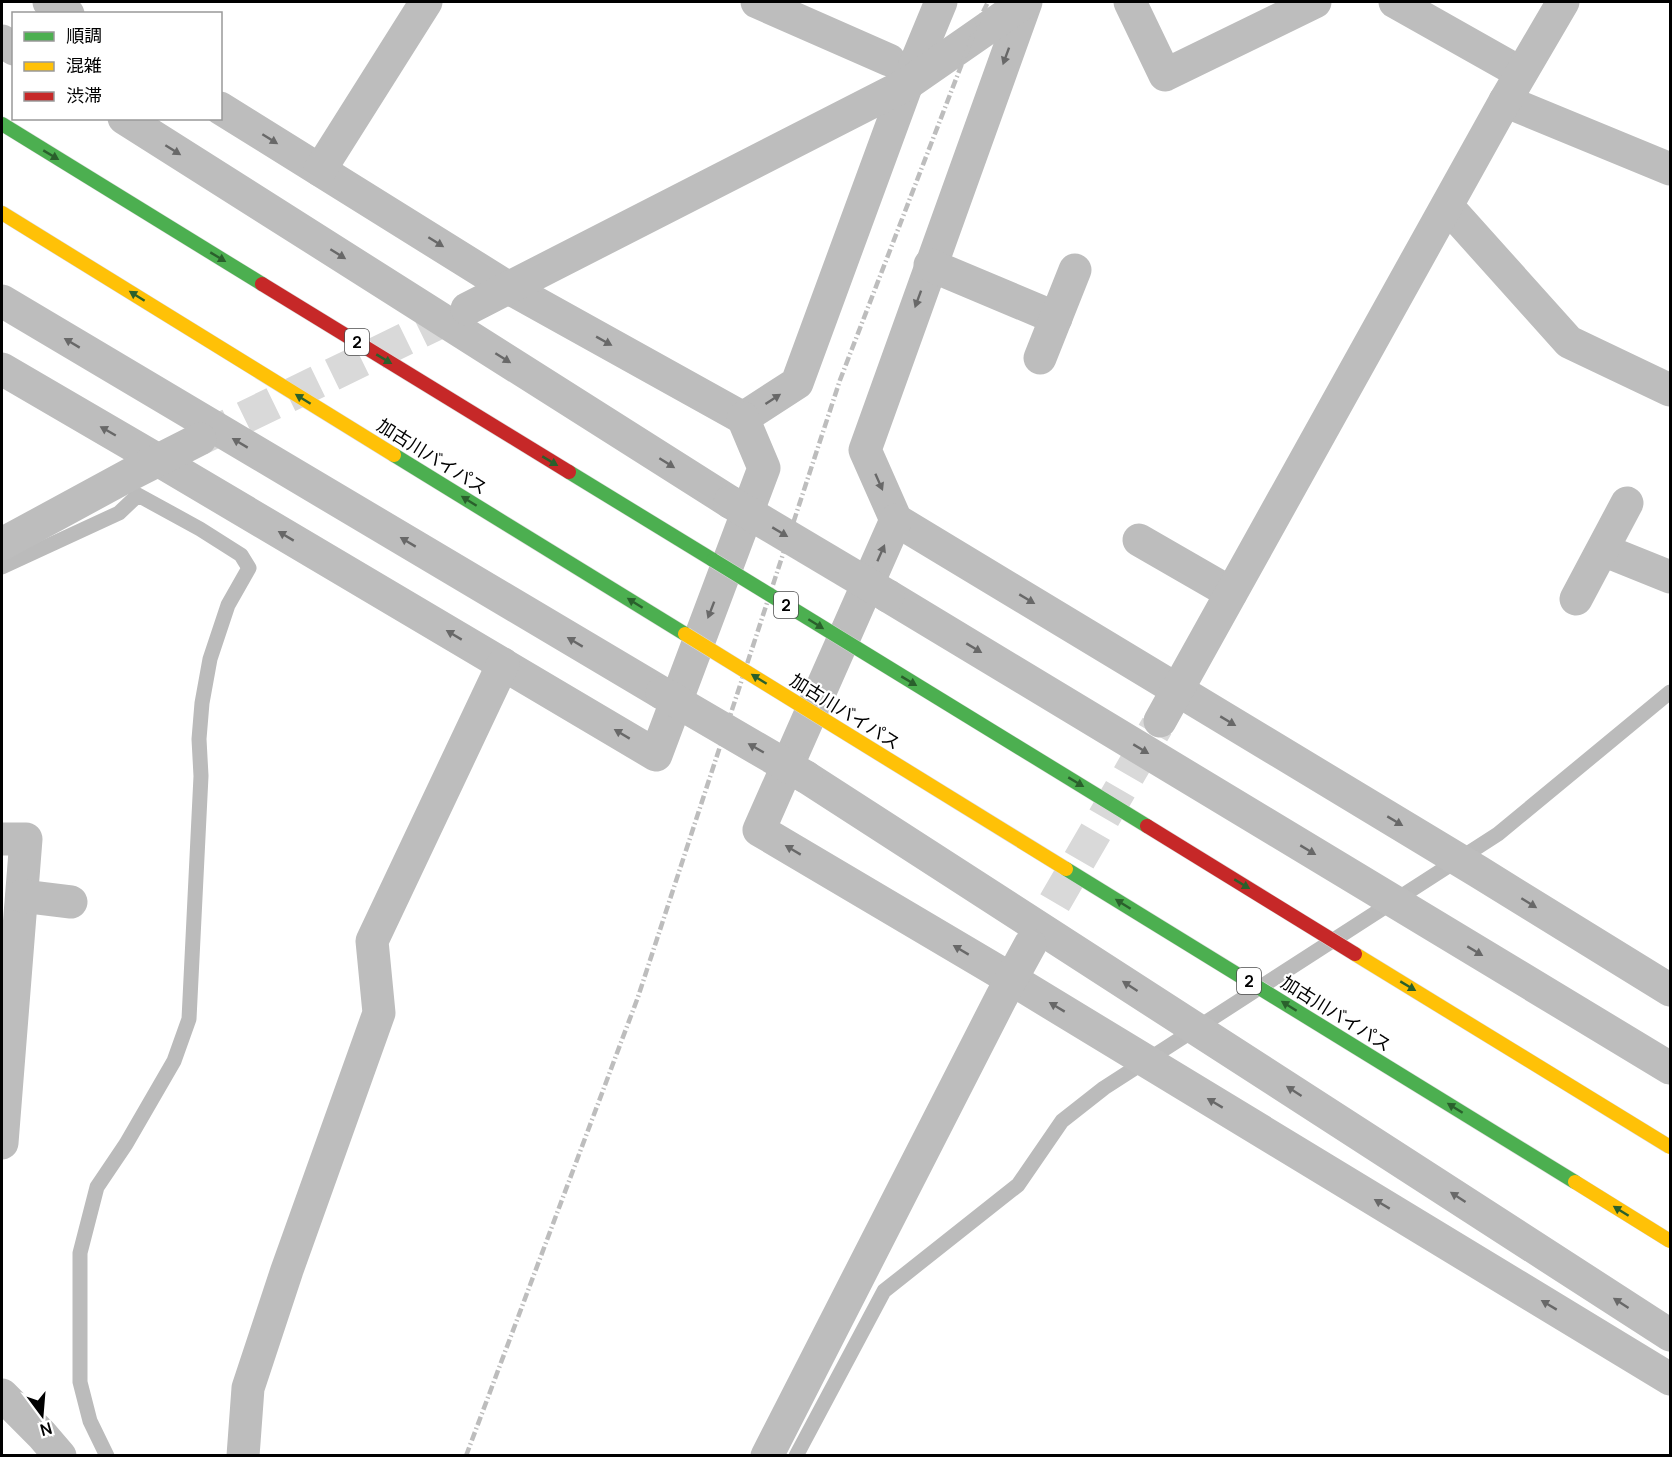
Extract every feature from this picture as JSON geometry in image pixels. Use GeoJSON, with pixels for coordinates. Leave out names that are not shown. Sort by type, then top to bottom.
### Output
{"type":"FeatureCollection","features":[{"type":"Feature","properties":{"kind":"highway","name":"2"},"geometry":{"type":"LineString","coordinates":[[2,124],[1671,1147]]}},
{"type":"Feature","properties":{"kind":"highway","name":"加古川バイパス"},"geometry":{"type":"LineString","coordinates":[[2,213],[1671,1242]]}},
{"type":"Feature","properties":{"kind":"street"},"geometry":{"type":"LineString","coordinates":[[49,2],[65,12]]}},
{"type":"Feature","properties":{"kind":"street"},"geometry":{"type":"LineString","coordinates":[[320,170],[426,2]]}},
{"type":"Feature","properties":{"kind":"street"},"geometry":{"type":"LineString","coordinates":[[757,2],[898,72]]}},
{"type":"Feature","properties":{"kind":"street"},"geometry":{"type":"LineString","coordinates":[[743,418],[797,383],[898,72],[941,2]]}},
{"type":"Feature","properties":{"kind":"street"},"geometry":{"type":"LineString","coordinates":[[467,309],[509,288],[1026,2]]}},
{"type":"Feature","properties":{"kind":"street"},"geometry":{"type":"LineString","coordinates":[[1026,2],[865,450],[896,520],[1671,990]]}},
{"type":"Feature","properties":{"kind":"street"},"geometry":{"type":"LineString","coordinates":[[1130,2],[1165,75],[1315,2]]}},
{"type":"Feature","properties":{"kind":"street"},"geometry":{"type":"LineString","coordinates":[[1395,2],[1513,87],[1671,169]]}},
{"type":"Feature","properties":{"kind":"street"},"geometry":{"type":"LineString","coordinates":[[1160,721],[1513,87],[1563,2]]}},
{"type":"Feature","properties":{"kind":"street"},"geometry":{"type":"LineString","coordinates":[[2,369],[656,755],[764,468],[743,418],[509,288],[222,109]]}},
{"type":"Feature","properties":{"kind":"street"},"geometry":{"type":"LineString","coordinates":[[127,120],[730,502],[1671,1068]]}},
{"type":"Feature","properties":{"kind":"street"},"geometry":{"type":"LineString","coordinates":[[1448,206],[1569,342],[1671,390]]}},
{"type":"Feature","properties":{"kind":"street"},"geometry":{"type":"LineString","coordinates":[[930,266],[1056,318]]}},
{"type":"Feature","properties":{"kind":"street"},"geometry":{"type":"LineString","coordinates":[[1040,358],[1075,270]]}},
{"type":"Feature","properties":{"kind":"street"},"geometry":{"type":"LineString","coordinates":[[2,301],[806,777],[1671,1335]]}},
{"type":"Feature","properties":{"kind":"street"},"geometry":{"type":"LineString","coordinates":[[2,544],[201,439]]}},
{"type":"Feature","properties":{"kind":"street"},"geometry":{"type":"LineString","coordinates":[[1576,599],[1627,503]]}},
{"type":"Feature","properties":{"kind":"street"},"geometry":{"type":"LineString","coordinates":[[896,520],[759,830],[1011,979],[1671,1379]]}},
{"type":"Feature","properties":{"kind":"street"},"geometry":{"type":"LineString","coordinates":[[1139,540],[1231,593]]}},
{"type":"Feature","properties":{"kind":"street"},"geometry":{"type":"LineString","coordinates":[[1603,550],[1671,577]]}},
{"type":"Feature","properties":{"kind":"street"},"geometry":{"type":"LineString","coordinates":[[243,1455],[248,1388],[287,1270],[379,1013],[372,941],[503,664]]}},
{"type":"Feature","properties":{"kind":"street"},"geometry":{"type":"LineString","coordinates":[[2,839],[26,839],[22,896],[8,981],[2,1143]]}},
{"type":"Feature","properties":{"kind":"street"},"geometry":{"type":"LineString","coordinates":[[22,896],[71,902]]}},
{"type":"Feature","properties":{"kind":"street"},"geometry":{"type":"LineString","coordinates":[[766,1455],[1030,945]]}},
{"type":"Feature","properties":{"kind":"street"},"geometry":{"type":"LineString","coordinates":[[2,1395],[60,1455]]}},
{"type":"Feature","properties":{"kind":"waterway"},"geometry":{"type":"LineString","coordinates":[[2,567],[119,513],[138,495],[200,529],[241,555],[249,568],[228,605],[210,659],[202,703],[199,739],[201,776],[189,1019],[174,1061],[126,1144],[97,1187],[80,1253],[80,1382],[90,1421],[107,1456]]}},
{"type":"Feature","properties":{"kind":"waterway"},"geometry":{"type":"LineString","coordinates":[[796,1456],[884,1291],[1018,1185],[1062,1121],[1104,1088],[1498,834],[1670,692]]}},
{"type":"Feature","properties":{"kind":"tunnel"},"geometry":{"type":"LineString","coordinates":[[200,439],[465,310]]}},
{"type":"Feature","properties":{"kind":"tunnel"},"geometry":{"type":"LineString","coordinates":[[1030,945],[1157,726]]}},
{"type":"Feature","properties":{"kind":"railway"},"geometry":{"type":"LineString","coordinates":[[466,1456],[638,997],[840,380],[978,22],[988,2]]}},
{"type":"Feature","properties":{"kind":"traffic: fast"},"geometry":{"type":"LineString","coordinates":[[2,124],[262,284]]}},
{"type":"Feature","properties":{"kind":"traffic: fast"},"geometry":{"type":"LineString","coordinates":[[394,455],[685,634]]}},
{"type":"Feature","properties":{"kind":"traffic: fast"},"geometry":{"type":"LineString","coordinates":[[569,472],[713,560]]}},
{"type":"Feature","properties":{"kind":"traffic: fast"},"geometry":{"type":"LineString","coordinates":[[713,560],[1147,826]]}},
{"type":"Feature","properties":{"kind":"traffic: fast"},"geometry":{"type":"LineString","coordinates":[[1066,869],[1575,1182]]}},
{"type":"Feature","properties":{"kind":"traffic: slow"},"geometry":{"type":"LineString","coordinates":[[2,213],[394,455]]}},
{"type":"Feature","properties":{"kind":"traffic: slow"},"geometry":{"type":"LineString","coordinates":[[685,634],[1066,869]]}},
{"type":"Feature","properties":{"kind":"traffic: slow"},"geometry":{"type":"LineString","coordinates":[[1355,954],[1670,1147]]}},
{"type":"Feature","properties":{"kind":"traffic: slow"},"geometry":{"type":"LineString","coordinates":[[1575,1182],[1670,1241]]}},
{"type":"Feature","properties":{"kind":"traffic: jam"},"geometry":{"type":"LineString","coordinates":[[262,284],[569,472]]}},
{"type":"Feature","properties":{"kind":"traffic: jam"},"geometry":{"type":"LineString","coordinates":[[1147,826],[1355,954]]}}]}
